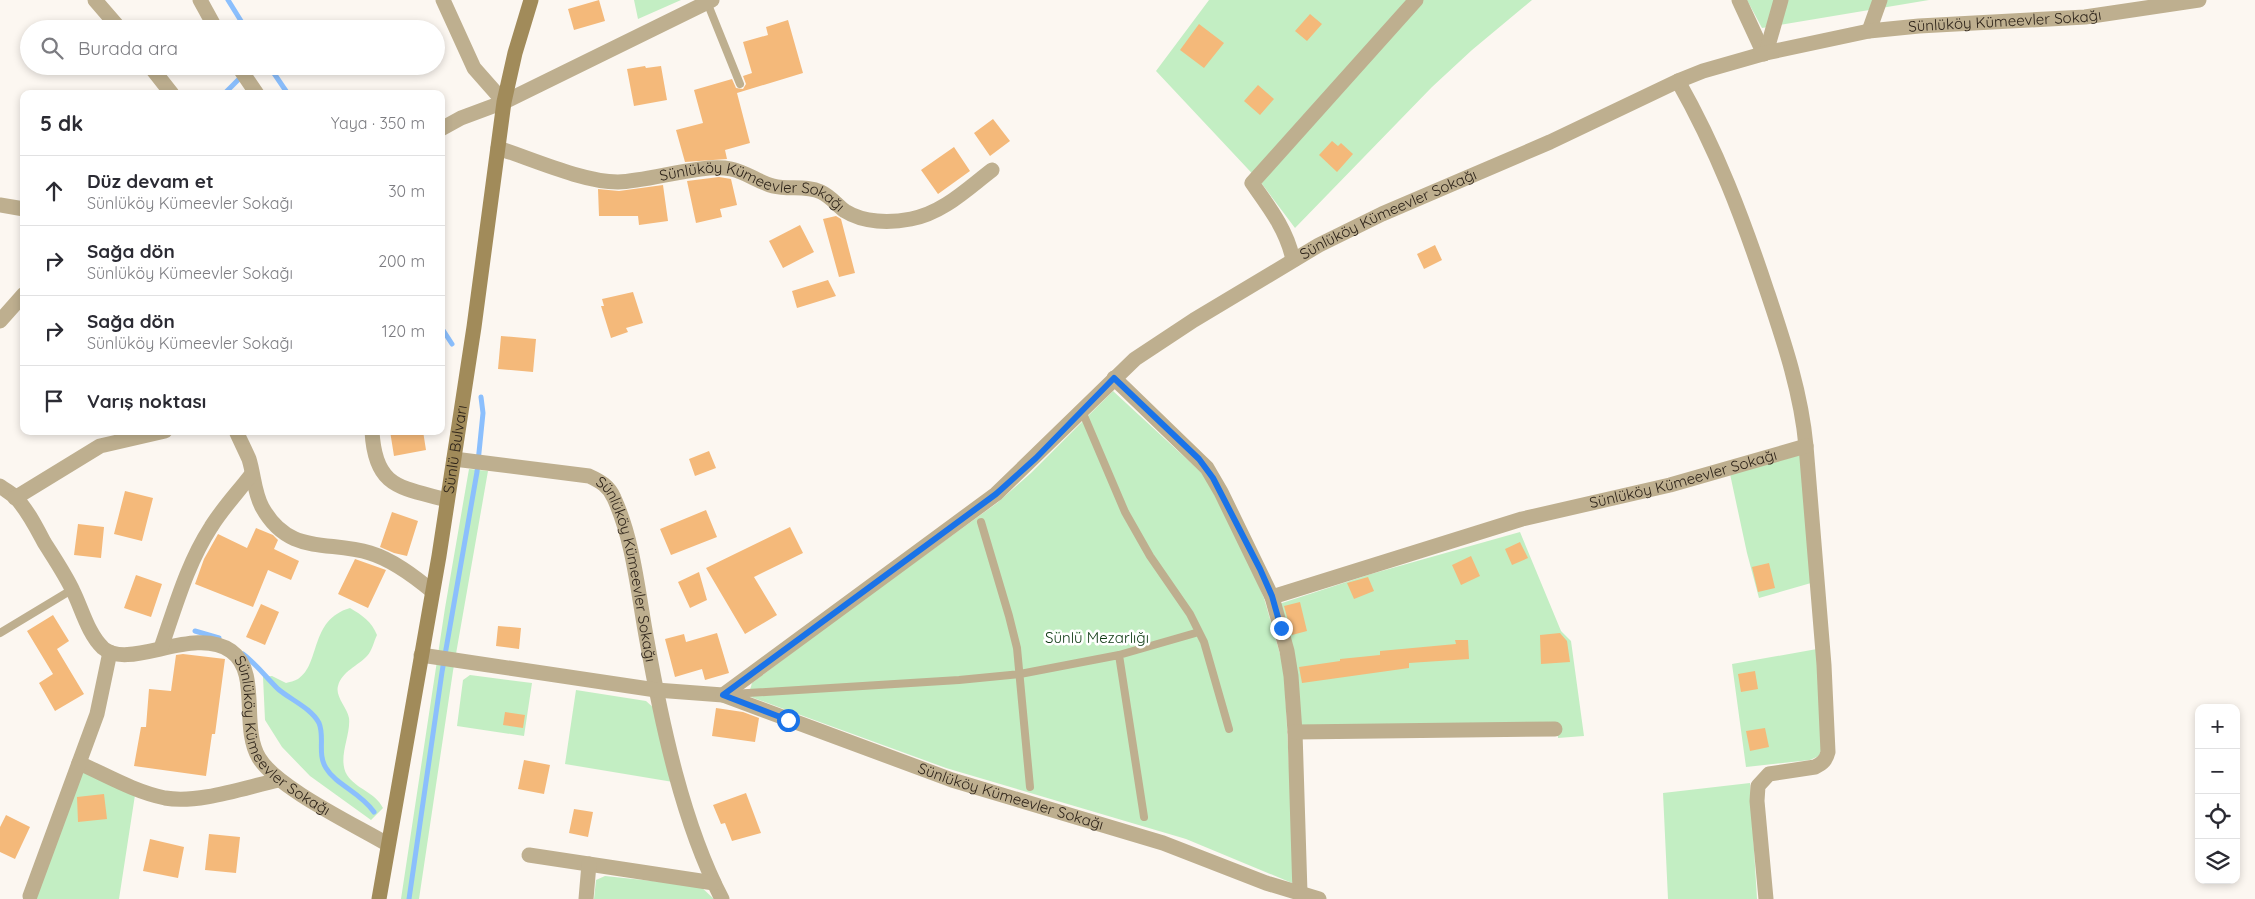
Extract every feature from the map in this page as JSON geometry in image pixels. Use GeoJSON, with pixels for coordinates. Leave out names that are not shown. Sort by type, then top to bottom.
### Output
{"type":"FeatureCollection","features":[{"type":"Feature","properties":{"kind":"main road","name":"Sünlü Bulvarı"},"geometry":{"type":"LineString","coordinates":[[379,899],[454,459],[504,102],[515,53],[531,0]]}},
{"type":"Feature","properties":{"kind":"street"},"geometry":{"type":"LineString","coordinates":[[95,0],[112,20]]}},
{"type":"Feature","properties":{"kind":"street"},"geometry":{"type":"LineString","coordinates":[[200,0],[211,20]]}},
{"type":"Feature","properties":{"kind":"street"},"geometry":{"type":"LineString","coordinates":[[443,0],[474,68],[504,102]]}},
{"type":"Feature","properties":{"kind":"street"},"geometry":{"type":"LineString","coordinates":[[1293,260],[1288,239],[1271,209],[1252,182],[1416,0]]}},
{"type":"Feature","properties":{"kind":"street"},"geometry":{"type":"LineString","coordinates":[[1739,0],[1765,54]]}},
{"type":"Feature","properties":{"kind":"street"},"geometry":{"type":"LineString","coordinates":[[1765,54],[1781,0]]}},
{"type":"Feature","properties":{"kind":"street"},"geometry":{"type":"LineString","coordinates":[[1869,31],[1880,0]]}},
{"type":"Feature","properties":{"kind":"street","name":"Sünlüköy Kümeevler Sokağı"},"geometry":{"type":"LineString","coordinates":[[723,695],[996,494],[1114,378],[1155,345],[1293,260],[1382,214],[1550,142],[1678,81],[1702,71],[1765,54],[1869,31],[1919,26],[2078,18],[2199,0]]}},
{"type":"Feature","properties":{"kind":"street"},"geometry":{"type":"LineString","coordinates":[[445,127],[461,118],[504,102],[709,1]]}},
{"type":"Feature","properties":{"kind":"street"},"geometry":{"type":"LineString","coordinates":[[157,75],[169,90]]}},
{"type":"Feature","properties":{"kind":"street"},"geometry":{"type":"LineString","coordinates":[[244,75],[255,90]]}},
{"type":"Feature","properties":{"kind":"street"},"geometry":{"type":"LineString","coordinates":[[1678,81],[1717,156],[1740,212],[1796,382],[1803,417],[1824,665],[1828,752],[1826,759],[1815,767],[1769,774],[1763,778],[1758,786],[1756,801],[1766,899]]}},
{"type":"Feature","properties":{"kind":"street","name":"Sünlüköy Kümeevler Sokağı"},"geometry":{"type":"LineString","coordinates":[[498,148],[580,175],[616,182],[707,169],[730,169],[772,186],[813,189],[823,193],[846,211],[860,218],[874,221],[911,219],[929,214],[941,208],[992,170]]}},
{"type":"Feature","properties":{"kind":"street"},"geometry":{"type":"LineString","coordinates":[[0,205],[20,208]]}},
{"type":"Feature","properties":{"kind":"street"},"geometry":{"type":"LineString","coordinates":[[0,321],[20,298]]}},
{"type":"Feature","properties":{"kind":"street"},"geometry":{"type":"LineString","coordinates":[[1114,378],[1206,468],[1221,492],[1272,596],[1290,666],[1295,732],[1300,893]]}},
{"type":"Feature","properties":{"kind":"street"},"geometry":{"type":"LineString","coordinates":[[16,498],[100,446],[148,435]]}},
{"type":"Feature","properties":{"kind":"street"},"geometry":{"type":"LineString","coordinates":[[238,435],[249,460],[251,475],[262,507],[275,525],[287,535],[303,543],[369,552],[414,576],[432,591]]}},
{"type":"Feature","properties":{"kind":"street"},"geometry":{"type":"LineString","coordinates":[[372,435],[375,457],[381,472],[390,480],[400,487],[447,500]]}},
{"type":"Feature","properties":{"kind":"street","name":"Sünlüköy Kümeevler Sokağı"},"geometry":{"type":"LineString","coordinates":[[1272,596],[1491,528],[1670,485],[1806,446]]}},
{"type":"Feature","properties":{"kind":"street","name":"Sünlüköy Kümeevler Sokağı"},"geometry":{"type":"LineString","coordinates":[[454,459],[574,473],[589,476],[608,487],[622,518],[629,546],[656,690],[689,813],[714,883],[722,899]]}},
{"type":"Feature","properties":{"kind":"street"},"geometry":{"type":"LineString","coordinates":[[161,648],[186,577],[202,542],[211,526],[251,475]]}},
{"type":"Feature","properties":{"kind":"street"},"geometry":{"type":"LineString","coordinates":[[0,486],[16,498],[29,516],[73,589],[95,638],[110,652],[97,714],[30,896]]}},
{"type":"Feature","properties":{"kind":"street","name":"Sünlüköy Kümeevler Sokağı"},"geometry":{"type":"LineString","coordinates":[[110,652],[126,654],[192,642],[209,642],[222,646],[233,653],[246,673],[252,744],[259,758],[279,780],[387,844]]}},
{"type":"Feature","properties":{"kind":"street","name":"Sünlüköy Kümeevler Sokağı"},"geometry":{"type":"LineString","coordinates":[[422,655],[656,690],[723,695],[952,780],[1156,841],[1319,899]]}},
{"type":"Feature","properties":{"kind":"street"},"geometry":{"type":"LineString","coordinates":[[1295,732],[1555,729]]}},
{"type":"Feature","properties":{"kind":"street"},"geometry":{"type":"LineString","coordinates":[[79,763],[144,792],[166,798],[197,798],[279,780]]}},
{"type":"Feature","properties":{"kind":"street"},"geometry":{"type":"LineString","coordinates":[[529,855],[714,883]]}},
{"type":"Feature","properties":{"kind":"street"},"geometry":{"type":"LineString","coordinates":[[586,899],[589,864]]}},
{"type":"Feature","properties":{"kind":"lane"},"geometry":{"type":"LineString","coordinates":[[709,1],[740,84]]}},
{"type":"Feature","properties":{"kind":"lane"},"geometry":{"type":"LineString","coordinates":[[1082,411],[1136,534],[1190,614],[1199,632],[1208,653],[1229,729]]}},
{"type":"Feature","properties":{"kind":"lane"},"geometry":{"type":"LineString","coordinates":[[981,522],[1010,616],[1017,648],[1030,786]]}},
{"type":"Feature","properties":{"kind":"lane"},"geometry":{"type":"LineString","coordinates":[[0,633],[73,589]]}},
{"type":"Feature","properties":{"kind":"lane"},"geometry":{"type":"LineString","coordinates":[[723,695],[959,680],[1020,674],[1118,655],[1199,632]]}},
{"type":"Feature","properties":{"kind":"lane"},"geometry":{"type":"LineString","coordinates":[[1118,655],[1144,817]]}},
{"type":"Feature","properties":{"kind":"green space"},"geometry":{"type":"Polygon","coordinates":[[[634,0],[681,0],[638,19],[634,0]]]}},
{"type":"Feature","properties":{"kind":"green space"},"geometry":{"type":"Polygon","coordinates":[[[1209,0],[1532,0],[1472,50],[1432,87],[1295,228],[1262,184],[1156,71],[1209,0]]]}},
{"type":"Feature","properties":{"kind":"green space"},"geometry":{"type":"Polygon","coordinates":[[[1747,0],[1929,0],[1762,28],[1747,0]]]}},
{"type":"Feature","properties":{"kind":"green space","name":"Sünlü Mezarlığı"},"geometry":{"type":"Polygon","coordinates":[[[1113,391],[1204,475],[1244,550],[1264,598],[1284,668],[1294,865],[1292,883],[1186,839],[946,768],[748,696],[752,683],[997,503],[1031,473],[1113,391]]]}},
{"type":"Feature","properties":{"kind":"green space"},"geometry":{"type":"Polygon","coordinates":[[[1800,455],[1811,583],[1759,598],[1730,474],[1800,455]]]}},
{"type":"Feature","properties":{"kind":"green space"},"geometry":{"type":"Polygon","coordinates":[[[469,469],[488,471],[453,671],[419,899],[401,899],[445,608],[469,469]]]}},
{"type":"Feature","properties":{"kind":"green space"},"geometry":{"type":"Polygon","coordinates":[[[1520,532],[1561,631],[1571,641],[1584,736],[1558,738],[1558,723],[1299,726],[1279,604],[1371,574],[1520,532]]]}},
{"type":"Feature","properties":{"kind":"green space"},"geometry":{"type":"Polygon","coordinates":[[[350,608],[366,619],[377,635],[369,654],[343,676],[338,686],[338,694],[349,718],[343,761],[344,768],[351,780],[375,798],[383,808],[371,820],[310,776],[282,747],[265,720],[263,677],[272,676],[286,683],[298,679],[310,663],[317,642],[328,622],[337,614],[350,608]]]}},
{"type":"Feature","properties":{"kind":"green space"},"geometry":{"type":"Polygon","coordinates":[[[1817,649],[1822,748],[1819,756],[1810,760],[1746,767],[1732,664],[1817,649]]]}},
{"type":"Feature","properties":{"kind":"green space"},"geometry":{"type":"Polygon","coordinates":[[[470,675],[532,683],[524,736],[457,726],[463,680],[470,675]]]}},
{"type":"Feature","properties":{"kind":"green space"},"geometry":{"type":"Polygon","coordinates":[[[576,690],[646,701],[655,709],[673,782],[565,764],[576,690]]]}},
{"type":"Feature","properties":{"kind":"green space"},"geometry":{"type":"Polygon","coordinates":[[[81,770],[135,795],[119,899],[36,899],[81,770]]]}},
{"type":"Feature","properties":{"kind":"green space"},"geometry":{"type":"Polygon","coordinates":[[[1750,783],[1757,899],[1668,899],[1663,793],[1750,783]]]}},
{"type":"Feature","properties":{"kind":"green space"},"geometry":{"type":"Polygon","coordinates":[[[605,876],[700,886],[714,899],[594,899],[596,880],[605,876]]]}},
{"type":"Feature","properties":{"kind":"building"},"geometry":{"type":"Polygon","coordinates":[[[599,0],[605,21],[574,30],[568,9],[599,0]]]}},
{"type":"Feature","properties":{"kind":"building"},"geometry":{"type":"Polygon","coordinates":[[[1310,14],[1322,24],[1307,41],[1295,31],[1310,14]]]}},
{"type":"Feature","properties":{"kind":"building"},"geometry":{"type":"Polygon","coordinates":[[[788,20],[803,73],[737,93],[750,143],[725,150],[727,159],[685,162],[676,130],[703,123],[694,90],[732,79],[736,88],[743,89],[746,84],[743,76],[752,73],[743,42],[768,35],[766,27],[788,20]]]}},
{"type":"Feature","properties":{"kind":"building"},"geometry":{"type":"Polygon","coordinates":[[[1199,24],[1224,43],[1204,68],[1180,50],[1199,24]]]}},
{"type":"Feature","properties":{"kind":"building"},"geometry":{"type":"Polygon","coordinates":[[[645,66],[646,68],[661,66],[667,100],[634,106],[627,69],[645,66]]]}},
{"type":"Feature","properties":{"kind":"building"},"geometry":{"type":"Polygon","coordinates":[[[1258,85],[1274,99],[1260,115],[1244,101],[1258,85]]]}},
{"type":"Feature","properties":{"kind":"building"},"geometry":{"type":"Polygon","coordinates":[[[993,119],[1010,141],[990,156],[974,133],[993,119]]]}},
{"type":"Feature","properties":{"kind":"building"},"geometry":{"type":"Polygon","coordinates":[[[1332,141],[1338,146],[1341,143],[1353,154],[1337,172],[1319,155],[1332,141]]]}},
{"type":"Feature","properties":{"kind":"building"},"geometry":{"type":"Polygon","coordinates":[[[954,147],[970,171],[938,194],[921,170],[954,147]]]}},
{"type":"Feature","properties":{"kind":"building"},"geometry":{"type":"Polygon","coordinates":[[[719,177],[731,179],[737,205],[720,209],[722,217],[696,223],[687,181],[719,177]]]}},
{"type":"Feature","properties":{"kind":"building"},"geometry":{"type":"Polygon","coordinates":[[[663,185],[668,221],[639,225],[638,216],[599,216],[598,189],[619,191],[663,185]]]}},
{"type":"Feature","properties":{"kind":"building"},"geometry":{"type":"Polygon","coordinates":[[[836,216],[841,219],[855,273],[839,277],[823,219],[836,216]]]}},
{"type":"Feature","properties":{"kind":"building"},"geometry":{"type":"Polygon","coordinates":[[[800,225],[814,252],[783,268],[769,241],[800,225]]]}},
{"type":"Feature","properties":{"kind":"building"},"geometry":{"type":"Polygon","coordinates":[[[1435,245],[1442,260],[1424,269],[1417,254],[1435,245]]]}},
{"type":"Feature","properties":{"kind":"building"},"geometry":{"type":"Polygon","coordinates":[[[828,280],[836,296],[797,308],[792,291],[828,280]]]}},
{"type":"Feature","properties":{"kind":"building"},"geometry":{"type":"Polygon","coordinates":[[[633,292],[643,323],[626,328],[628,332],[611,338],[601,306],[604,306],[602,299],[633,292]]]}},
{"type":"Feature","properties":{"kind":"building"},"geometry":{"type":"Polygon","coordinates":[[[501,336],[536,339],[533,372],[498,369],[501,336]]]}},
{"type":"Feature","properties":{"kind":"building"},"geometry":{"type":"Polygon","coordinates":[[[391,435],[424,435],[426,450],[394,456],[391,435]]]}},
{"type":"Feature","properties":{"kind":"building"},"geometry":{"type":"Polygon","coordinates":[[[709,451],[716,468],[695,476],[689,459],[709,451]]]}},
{"type":"Feature","properties":{"kind":"building"},"geometry":{"type":"Polygon","coordinates":[[[125,491],[153,498],[142,541],[114,534],[125,491]]]}},
{"type":"Feature","properties":{"kind":"building"},"geometry":{"type":"Polygon","coordinates":[[[706,510],[717,537],[671,555],[660,529],[706,510]]]}},
{"type":"Feature","properties":{"kind":"building"},"geometry":{"type":"Polygon","coordinates":[[[392,512],[418,521],[407,556],[380,547],[392,512]]]}},
{"type":"Feature","properties":{"kind":"building"},"geometry":{"type":"Polygon","coordinates":[[[78,524],[104,527],[101,558],[74,555],[78,524]]]}},
{"type":"Feature","properties":{"kind":"building"},"geometry":{"type":"Polygon","coordinates":[[[790,527],[803,553],[754,577],[777,615],[745,634],[706,568],[790,527]]]}},
{"type":"Feature","properties":{"kind":"building"},"geometry":{"type":"Polygon","coordinates":[[[256,528],[273,535],[278,540],[274,549],[299,561],[291,580],[268,570],[253,607],[195,584],[204,559],[218,534],[247,548],[256,528]]]}},
{"type":"Feature","properties":{"kind":"building"},"geometry":{"type":"Polygon","coordinates":[[[1520,542],[1528,558],[1512,565],[1505,549],[1520,542]]]}},
{"type":"Feature","properties":{"kind":"building"},"geometry":{"type":"Polygon","coordinates":[[[1471,556],[1480,576],[1461,585],[1452,565],[1471,556]]]}},
{"type":"Feature","properties":{"kind":"building"},"geometry":{"type":"Polygon","coordinates":[[[355,559],[386,570],[368,608],[338,594],[355,559]]]}},
{"type":"Feature","properties":{"kind":"building"},"geometry":{"type":"Polygon","coordinates":[[[1769,563],[1775,588],[1758,592],[1752,567],[1769,563]]]}},
{"type":"Feature","properties":{"kind":"building"},"geometry":{"type":"Polygon","coordinates":[[[699,572],[707,600],[690,608],[678,582],[699,572]]]}},
{"type":"Feature","properties":{"kind":"building"},"geometry":{"type":"Polygon","coordinates":[[[136,575],[162,584],[151,617],[124,608],[136,575]]]}},
{"type":"Feature","properties":{"kind":"building"},"geometry":{"type":"Polygon","coordinates":[[[1368,577],[1374,591],[1354,599],[1347,583],[1368,577]]]}},
{"type":"Feature","properties":{"kind":"building"},"geometry":{"type":"Polygon","coordinates":[[[1300,602],[1307,631],[1292,635],[1284,606],[1300,602]]]}},
{"type":"Feature","properties":{"kind":"building"},"geometry":{"type":"Polygon","coordinates":[[[261,604],[279,612],[265,645],[246,637],[261,604]]]}},
{"type":"Feature","properties":{"kind":"building"},"geometry":{"type":"Polygon","coordinates":[[[53,615],[69,641],[57,649],[84,694],[55,711],[39,683],[53,674],[27,631],[53,615]]]}},
{"type":"Feature","properties":{"kind":"building"},"geometry":{"type":"Polygon","coordinates":[[[498,626],[521,628],[519,649],[496,646],[498,626]]]}},
{"type":"Feature","properties":{"kind":"building"},"geometry":{"type":"Polygon","coordinates":[[[717,633],[729,673],[705,680],[702,669],[675,677],[665,639],[684,634],[686,642],[717,633]]]}},
{"type":"Feature","properties":{"kind":"building"},"geometry":{"type":"Polygon","coordinates":[[[1560,633],[1567,641],[1570,662],[1541,664],[1540,635],[1560,633]]]}},
{"type":"Feature","properties":{"kind":"building"},"geometry":{"type":"Polygon","coordinates":[[[1455,640],[1468,640],[1469,659],[1409,663],[1409,668],[1302,683],[1299,667],[1340,661],[1340,659],[1380,655],[1380,651],[1456,644],[1455,640]]]}},
{"type":"Feature","properties":{"kind":"building"},"geometry":{"type":"Polygon","coordinates":[[[183,654],[225,659],[215,734],[212,734],[206,776],[134,766],[141,727],[146,727],[149,689],[171,691],[176,655],[183,654]]]}},
{"type":"Feature","properties":{"kind":"building"},"geometry":{"type":"Polygon","coordinates":[[[1755,671],[1758,689],[1741,692],[1738,674],[1755,671]]]}},
{"type":"Feature","properties":{"kind":"building"},"geometry":{"type":"Polygon","coordinates":[[[716,708],[743,712],[759,718],[755,742],[712,736],[716,708]]]}},
{"type":"Feature","properties":{"kind":"building"},"geometry":{"type":"Polygon","coordinates":[[[505,712],[525,715],[523,728],[503,725],[505,712]]]}},
{"type":"Feature","properties":{"kind":"building"},"geometry":{"type":"Polygon","coordinates":[[[1765,728],[1769,747],[1750,751],[1746,731],[1765,728]]]}},
{"type":"Feature","properties":{"kind":"building"},"geometry":{"type":"Polygon","coordinates":[[[524,760],[550,765],[544,794],[518,789],[524,760]]]}},
{"type":"Feature","properties":{"kind":"building"},"geometry":{"type":"Polygon","coordinates":[[[746,793],[761,833],[732,841],[725,823],[721,824],[713,805],[746,793]]]}},
{"type":"Feature","properties":{"kind":"building"},"geometry":{"type":"Polygon","coordinates":[[[104,794],[107,819],[78,822],[77,797],[104,794]]]}},
{"type":"Feature","properties":{"kind":"building"},"geometry":{"type":"Polygon","coordinates":[[[574,809],[593,812],[588,837],[569,833],[574,809]]]}},
{"type":"Feature","properties":{"kind":"building"},"geometry":{"type":"Polygon","coordinates":[[[6,815],[30,827],[15,859],[0,852],[0,827],[6,815]]]}},
{"type":"Feature","properties":{"kind":"building"},"geometry":{"type":"Polygon","coordinates":[[[209,834],[240,837],[236,873],[205,870],[209,834]]]}},
{"type":"Feature","properties":{"kind":"building"},"geometry":{"type":"Polygon","coordinates":[[[150,839],[184,847],[178,878],[143,871],[150,839]]]}},
{"type":"Feature","properties":{"kind":"waterway"},"geometry":{"type":"LineString","coordinates":[[228,0],[240,20]]}},
{"type":"Feature","properties":{"kind":"waterway"},"geometry":{"type":"LineString","coordinates":[[228,90],[243,75]]}},
{"type":"Feature","properties":{"kind":"waterway"},"geometry":{"type":"LineString","coordinates":[[275,75],[285,90]]}},
{"type":"Feature","properties":{"kind":"waterway"},"geometry":{"type":"LineString","coordinates":[[445,333],[452,344]]}},
{"type":"Feature","properties":{"kind":"waterway"},"geometry":{"type":"LineString","coordinates":[[409,899],[442,672],[477,472],[483,413],[481,397]]}},
{"type":"Feature","properties":{"kind":"waterway"},"geometry":{"type":"LineString","coordinates":[[195,631],[219,638]]}},
{"type":"Feature","properties":{"kind":"waterway"},"geometry":{"type":"LineString","coordinates":[[243,654],[278,689],[311,713],[321,728],[321,751],[326,768],[330,774],[362,799],[374,812]]}},
{"type":"Feature","properties":{"kind":"route"},"geometry":{"type":"LineString","coordinates":[[788,720],[723,695],[996,494],[1036,458],[1114,378],[1199,459],[1213,478],[1260,569],[1272,596],[1281,628]]}}]}
